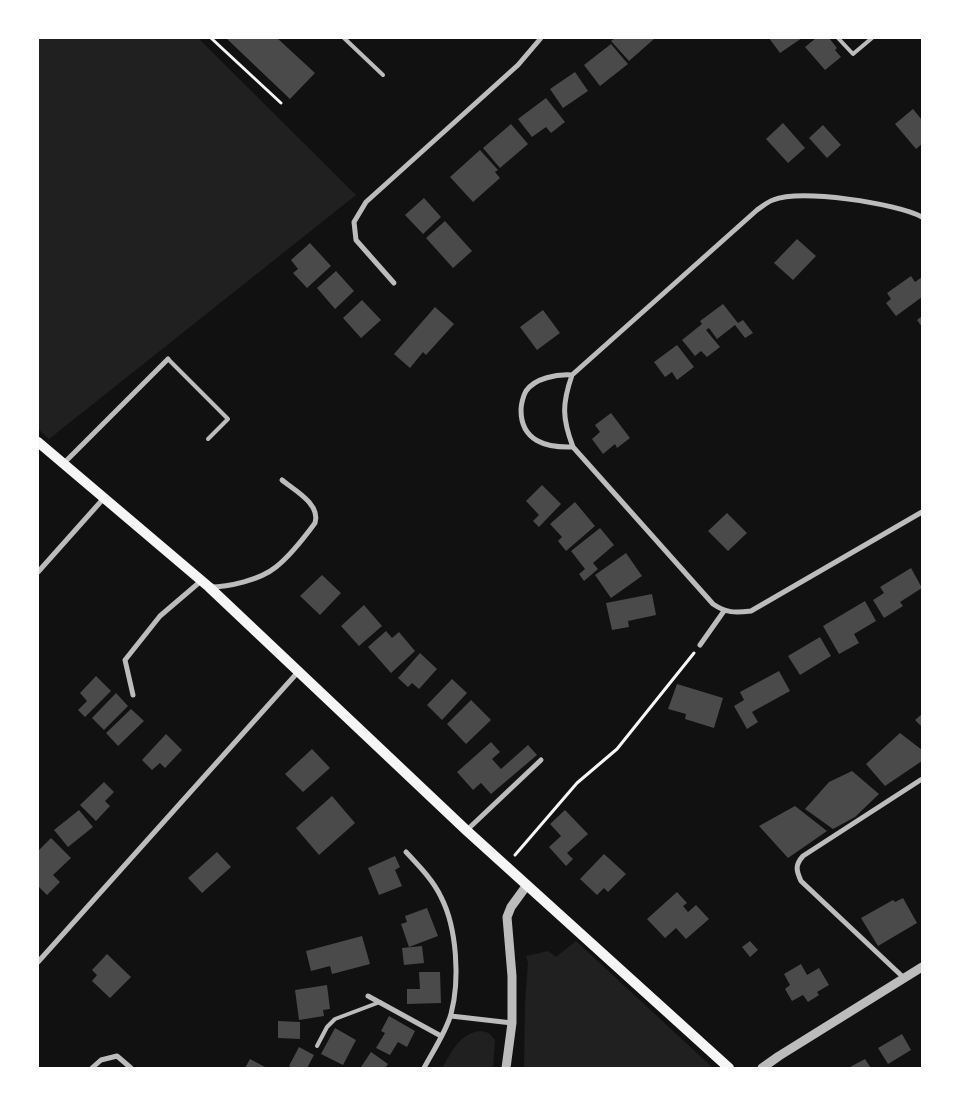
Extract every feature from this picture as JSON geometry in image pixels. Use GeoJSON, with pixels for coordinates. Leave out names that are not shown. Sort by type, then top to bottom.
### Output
{"type":"FeatureCollection","features":[{"type":"Feature","properties":{"kind":"main road"},"geometry":{"type":"LineString","coordinates":[[38,442],[205,584],[466,830],[729,1068]]}},
{"type":"Feature","properties":{"kind":"street"},"geometry":{"type":"LineString","coordinates":[[394,283],[356,240],[354,222],[366,202],[518,64],[542,38]]}},
{"type":"Feature","properties":{"kind":"street"},"geometry":{"type":"LineString","coordinates":[[922,218],[912,212],[894,207],[850,200],[797,196],[773,200],[757,210],[572,375],[563,408],[567,431],[573,447],[713,604],[724,611],[751,611],[922,512]]}},
{"type":"Feature","properties":{"kind":"street"},"geometry":{"type":"LineString","coordinates":[[64,463],[168,359]]}},
{"type":"Feature","properties":{"kind":"street"},"geometry":{"type":"LineString","coordinates":[[572,375],[549,378],[538,382],[526,391],[521,406],[521,420],[526,432],[542,443],[557,448],[573,447]]}},
{"type":"Feature","properties":{"kind":"street"},"geometry":{"type":"LineString","coordinates":[[133,695],[125,660],[160,616],[205,584],[224,587],[268,572],[291,552],[315,522],[317,517],[313,506],[282,480]]}},
{"type":"Feature","properties":{"kind":"street"},"geometry":{"type":"LineString","coordinates":[[38,572],[105,498]]}},
{"type":"Feature","properties":{"kind":"street"},"geometry":{"type":"LineString","coordinates":[[700,645],[724,611]]}},
{"type":"Feature","properties":{"kind":"street"},"geometry":{"type":"LineString","coordinates":[[38,962],[299,671]]}},
{"type":"Feature","properties":{"kind":"street"},"geometry":{"type":"LineString","coordinates":[[466,830],[540,760]]}},
{"type":"Feature","properties":{"kind":"street"},"geometry":{"type":"LineString","coordinates":[[904,978],[801,881],[796,871],[798,862],[803,856],[922,778]]}},
{"type":"Feature","properties":{"kind":"street"},"geometry":{"type":"LineString","coordinates":[[406,852],[431,880],[442,898],[449,920],[456,968],[456,992],[451,1016],[424,1068]]}},
{"type":"Feature","properties":{"kind":"street"},"geometry":{"type":"LineString","coordinates":[[506,1068],[512,1024],[512,976],[508,917],[511,907],[527,885]]}},
{"type":"Feature","properties":{"kind":"street"},"geometry":{"type":"LineString","coordinates":[[762,1068],[922,967]]}},
{"type":"Feature","properties":{"kind":"street"},"geometry":{"type":"LineString","coordinates":[[368,996],[441,1036]]}},
{"type":"Feature","properties":{"kind":"street"},"geometry":{"type":"LineString","coordinates":[[451,1016],[512,1024]]}},
{"type":"Feature","properties":{"kind":"street"},"geometry":{"type":"LineString","coordinates":[[92,1068],[101,1060],[117,1056],[131,1068]]}},
{"type":"Feature","properties":{"kind":"lane"},"geometry":{"type":"LineString","coordinates":[[344,38],[383,75]]}},
{"type":"Feature","properties":{"kind":"lane"},"geometry":{"type":"LineString","coordinates":[[838,38],[853,54],[872,38]]}},
{"type":"Feature","properties":{"kind":"lane"},"geometry":{"type":"LineString","coordinates":[[168,359],[228,420],[208,439]]}},
{"type":"Feature","properties":{"kind":"lane"},"geometry":{"type":"LineString","coordinates":[[317,1046],[327,1027],[335,1019],[380,1002]]}},
{"type":"Feature","properties":{"kind":"path"},"geometry":{"type":"LineString","coordinates":[[211,38],[281,103]]}},
{"type":"Feature","properties":{"kind":"path"},"geometry":{"type":"LineString","coordinates":[[515,855],[577,783],[617,748],[700,645]]}},
{"type":"Feature","properties":{"kind":"shaded area"},"geometry":{"type":"Polygon","coordinates":[[[38,38],[198,38],[356,195],[49,439],[38,429],[38,38]]]}},
{"type":"Feature","properties":{"kind":"shaded area"},"geometry":{"type":"Polygon","coordinates":[[[576,941],[713,1068],[524,1068],[528,963],[526,956],[548,951],[556,957],[576,941]]]}},
{"type":"Feature","properties":{"kind":"shaded area"},"geometry":{"type":"Polygon","coordinates":[[[481,1031],[489,1033],[495,1040],[493,1068],[442,1068],[462,1039],[467,1035],[481,1031]]]}},
{"type":"Feature","properties":{"kind":"building"},"geometry":{"type":"Polygon","coordinates":[[[226,38],[277,38],[315,73],[290,99],[226,38]]]}},
{"type":"Feature","properties":{"kind":"building"},"geometry":{"type":"Polygon","coordinates":[[[615,38],[654,39],[629,61],[611,41],[615,38]]]}},
{"type":"Feature","properties":{"kind":"building"},"geometry":{"type":"Polygon","coordinates":[[[769,38],[802,38],[780,53],[769,38]]]}},
{"type":"Feature","properties":{"kind":"building"},"geometry":{"type":"Polygon","coordinates":[[[816,38],[829,38],[841,57],[825,70],[805,47],[816,38]]]}},
{"type":"Feature","properties":{"kind":"building"},"geometry":{"type":"Polygon","coordinates":[[[611,44],[628,64],[600,86],[584,65],[611,44]]]}},
{"type":"Feature","properties":{"kind":"building"},"geometry":{"type":"Polygon","coordinates":[[[575,72],[588,91],[563,108],[550,89],[575,72]]]}},
{"type":"Feature","properties":{"kind":"building"},"geometry":{"type":"Polygon","coordinates":[[[546,98],[565,122],[551,133],[546,127],[532,137],[518,119],[546,98]]]}},
{"type":"Feature","properties":{"kind":"building"},"geometry":{"type":"Polygon","coordinates":[[[913,109],[922,120],[922,144],[916,149],[895,124],[913,109]]]}},
{"type":"Feature","properties":{"kind":"building"},"geometry":{"type":"Polygon","coordinates":[[[783,123],[805,148],[788,163],[766,139],[783,123]]]}},
{"type":"Feature","properties":{"kind":"building"},"geometry":{"type":"Polygon","coordinates":[[[511,124],[528,144],[500,168],[483,148],[511,124]]]}},
{"type":"Feature","properties":{"kind":"building"},"geometry":{"type":"Polygon","coordinates":[[[823,125],[841,145],[827,158],[809,138],[823,125]]]}},
{"type":"Feature","properties":{"kind":"building"},"geometry":{"type":"Polygon","coordinates":[[[480,150],[498,170],[495,172],[500,178],[473,202],[450,177],[480,150]]]}},
{"type":"Feature","properties":{"kind":"building"},"geometry":{"type":"Polygon","coordinates":[[[424,198],[441,217],[423,234],[405,215],[424,198]]]}},
{"type":"Feature","properties":{"kind":"building"},"geometry":{"type":"Polygon","coordinates":[[[445,221],[472,251],[453,268],[426,238],[445,221]]]}},
{"type":"Feature","properties":{"kind":"building"},"geometry":{"type":"Polygon","coordinates":[[[797,239],[816,256],[793,280],[774,263],[797,239]]]}},
{"type":"Feature","properties":{"kind":"building"},"geometry":{"type":"Polygon","coordinates":[[[310,243],[331,266],[307,288],[293,273],[298,269],[291,260],[310,243]]]}},
{"type":"Feature","properties":{"kind":"building"},"geometry":{"type":"Polygon","coordinates":[[[336,271],[354,291],[335,309],[317,288],[336,271]]]}},
{"type":"Feature","properties":{"kind":"building"},"geometry":{"type":"Polygon","coordinates":[[[911,276],[915,282],[922,277],[922,297],[896,316],[886,303],[891,299],[887,293],[911,276]]]}},
{"type":"Feature","properties":{"kind":"building"},"geometry":{"type":"Polygon","coordinates":[[[362,300],[381,320],[361,338],[343,318],[362,300]]]}},
{"type":"Feature","properties":{"kind":"building"},"geometry":{"type":"Polygon","coordinates":[[[723,304],[738,323],[743,320],[753,333],[745,338],[735,325],[717,339],[709,328],[706,330],[720,347],[707,357],[701,351],[695,356],[682,340],[702,324],[700,321],[723,304]]]}},
{"type":"Feature","properties":{"kind":"building"},"geometry":{"type":"Polygon","coordinates":[[[435,307],[454,324],[426,355],[423,352],[410,368],[394,354],[435,307]]]}},
{"type":"Feature","properties":{"kind":"building"},"geometry":{"type":"Polygon","coordinates":[[[543,310],[560,333],[537,350],[520,327],[543,310]]]}},
{"type":"Feature","properties":{"kind":"building"},"geometry":{"type":"Polygon","coordinates":[[[922,316],[922,327],[917,320],[922,316]]]}},
{"type":"Feature","properties":{"kind":"building"},"geometry":{"type":"Polygon","coordinates":[[[677,345],[694,367],[677,380],[672,372],[665,377],[654,362],[677,345]]]}},
{"type":"Feature","properties":{"kind":"building"},"geometry":{"type":"Polygon","coordinates":[[[611,413],[630,438],[617,448],[615,444],[603,454],[592,439],[600,432],[595,425],[611,413]]]}},
{"type":"Feature","properties":{"kind":"building"},"geometry":{"type":"Polygon","coordinates":[[[542,485],[561,504],[539,527],[533,521],[539,515],[526,501],[542,485]]]}},
{"type":"Feature","properties":{"kind":"building"},"geometry":{"type":"Polygon","coordinates":[[[575,502],[595,526],[566,551],[558,541],[562,537],[550,524],[575,502]]]}},
{"type":"Feature","properties":{"kind":"building"},"geometry":{"type":"Polygon","coordinates":[[[727,513],[747,533],[728,551],[708,531],[727,513]]]}},
{"type":"Feature","properties":{"kind":"building"},"geometry":{"type":"Polygon","coordinates":[[[600,528],[614,545],[593,563],[598,569],[584,581],[579,574],[585,569],[571,551],[600,528]]]}},
{"type":"Feature","properties":{"kind":"building"},"geometry":{"type":"Polygon","coordinates":[[[626,553],[642,576],[611,598],[595,575],[626,553]]]}},
{"type":"Feature","properties":{"kind":"building"},"geometry":{"type":"Polygon","coordinates":[[[911,568],[922,588],[900,602],[903,606],[884,618],[873,600],[884,593],[880,587],[911,568]]]}},
{"type":"Feature","properties":{"kind":"building"},"geometry":{"type":"Polygon","coordinates":[[[322,575],[341,593],[320,615],[300,596],[322,575]]]}},
{"type":"Feature","properties":{"kind":"building"},"geometry":{"type":"Polygon","coordinates":[[[652,594],[656,615],[628,621],[629,627],[612,630],[606,603],[652,594]]]}},
{"type":"Feature","properties":{"kind":"building"},"geometry":{"type":"Polygon","coordinates":[[[865,601],[876,621],[854,634],[859,643],[839,654],[823,626],[865,601]]]}},
{"type":"Feature","properties":{"kind":"building"},"geometry":{"type":"Polygon","coordinates":[[[364,605],[382,626],[359,646],[341,626],[364,605]]]}},
{"type":"Feature","properties":{"kind":"building"},"geometry":{"type":"Polygon","coordinates":[[[386,631],[392,638],[399,632],[415,651],[391,673],[368,647],[386,631]]]}},
{"type":"Feature","properties":{"kind":"building"},"geometry":{"type":"Polygon","coordinates":[[[820,637],[831,656],[800,675],[788,656],[820,637]]]}},
{"type":"Feature","properties":{"kind":"building"},"geometry":{"type":"Polygon","coordinates":[[[420,653],[437,669],[419,689],[412,683],[408,687],[398,678],[420,653]]]}},
{"type":"Feature","properties":{"kind":"building"},"geometry":{"type":"Polygon","coordinates":[[[779,671],[790,691],[752,712],[758,722],[747,729],[734,706],[744,700],[740,692],[779,671]]]}},
{"type":"Feature","properties":{"kind":"building"},"geometry":{"type":"Polygon","coordinates":[[[96,676],[111,691],[85,717],[78,710],[87,701],[80,693],[96,676]]]}},
{"type":"Feature","properties":{"kind":"building"},"geometry":{"type":"Polygon","coordinates":[[[452,679],[467,693],[442,720],[427,705],[452,679]]]}},
{"type":"Feature","properties":{"kind":"building"},"geometry":{"type":"Polygon","coordinates":[[[677,684],[723,698],[714,728],[685,719],[686,714],[668,709],[677,684]]]}},
{"type":"Feature","properties":{"kind":"building"},"geometry":{"type":"Polygon","coordinates":[[[116,693],[128,706],[104,730],[92,718],[116,693]]]}},
{"type":"Feature","properties":{"kind":"building"},"geometry":{"type":"Polygon","coordinates":[[[471,700],[491,720],[466,744],[447,724],[471,700]]]}},
{"type":"Feature","properties":{"kind":"building"},"geometry":{"type":"Polygon","coordinates":[[[131,709],[144,721],[118,746],[106,733],[131,709]]]}},
{"type":"Feature","properties":{"kind":"building"},"geometry":{"type":"Polygon","coordinates":[[[922,714],[922,727],[915,720],[922,714]]]}},
{"type":"Feature","properties":{"kind":"building"},"geometry":{"type":"Polygon","coordinates":[[[900,733],[922,750],[922,761],[885,786],[866,764],[900,733]]]}},
{"type":"Feature","properties":{"kind":"building"},"geometry":{"type":"Polygon","coordinates":[[[166,734],[182,750],[165,768],[160,763],[152,770],[142,760],[166,734]]]}},
{"type":"Feature","properties":{"kind":"building"},"geometry":{"type":"Polygon","coordinates":[[[491,742],[500,752],[492,759],[501,769],[528,745],[537,755],[491,794],[481,783],[473,790],[457,772],[491,742]]]}},
{"type":"Feature","properties":{"kind":"building"},"geometry":{"type":"Polygon","coordinates":[[[312,749],[330,768],[303,792],[285,774],[312,749]]]}},
{"type":"Feature","properties":{"kind":"building"},"geometry":{"type":"Polygon","coordinates":[[[852,771],[879,794],[855,817],[833,829],[805,809],[829,782],[852,771]]]}},
{"type":"Feature","properties":{"kind":"building"},"geometry":{"type":"Polygon","coordinates":[[[104,782],[114,792],[105,801],[110,806],[96,821],[80,805],[104,782]]]}},
{"type":"Feature","properties":{"kind":"building"},"geometry":{"type":"Polygon","coordinates":[[[332,796],[355,823],[319,855],[296,828],[332,796]]]}},
{"type":"Feature","properties":{"kind":"building"},"geometry":{"type":"Polygon","coordinates":[[[795,806],[827,831],[788,858],[759,826],[795,806]]]}},
{"type":"Feature","properties":{"kind":"building"},"geometry":{"type":"Polygon","coordinates":[[[79,810],[93,827],[68,847],[54,830],[79,810]]]}},
{"type":"Feature","properties":{"kind":"building"},"geometry":{"type":"Polygon","coordinates":[[[565,810],[588,834],[567,853],[573,859],[566,866],[549,847],[561,836],[550,824],[565,810]]]}},
{"type":"Feature","properties":{"kind":"building"},"geometry":{"type":"Polygon","coordinates":[[[51,838],[71,858],[53,875],[60,882],[47,895],[38,886],[38,851],[51,838]]]}},
{"type":"Feature","properties":{"kind":"building"},"geometry":{"type":"Polygon","coordinates":[[[217,852],[231,867],[202,893],[188,878],[217,852]]]}},
{"type":"Feature","properties":{"kind":"building"},"geometry":{"type":"Polygon","coordinates":[[[604,854],[626,874],[608,892],[604,888],[597,895],[580,879],[604,854]]]}},
{"type":"Feature","properties":{"kind":"building"},"geometry":{"type":"Polygon","coordinates":[[[395,856],[400,867],[395,870],[402,886],[379,895],[368,868],[395,856]]]}},
{"type":"Feature","properties":{"kind":"building"},"geometry":{"type":"Polygon","coordinates":[[[677,892],[687,903],[683,906],[688,912],[696,905],[709,919],[686,939],[676,928],[665,938],[647,919],[677,892]]]}},
{"type":"Feature","properties":{"kind":"building"},"geometry":{"type":"Polygon","coordinates":[[[903,898],[917,923],[878,946],[861,918],[893,900],[895,902],[903,898]]]}},
{"type":"Feature","properties":{"kind":"building"},"geometry":{"type":"Polygon","coordinates":[[[427,908],[438,936],[409,947],[401,924],[407,922],[405,916],[427,908]]]}},
{"type":"Feature","properties":{"kind":"building"},"geometry":{"type":"Polygon","coordinates":[[[362,936],[370,964],[332,974],[330,966],[311,971],[306,951],[362,936]]]}},
{"type":"Feature","properties":{"kind":"building"},"geometry":{"type":"Polygon","coordinates":[[[750,941],[758,950],[750,957],[742,947],[750,941]]]}},
{"type":"Feature","properties":{"kind":"building"},"geometry":{"type":"Polygon","coordinates":[[[422,946],[424,963],[404,965],[402,948],[422,946]]]}},
{"type":"Feature","properties":{"kind":"building"},"geometry":{"type":"Polygon","coordinates":[[[107,954],[131,977],[110,998],[92,981],[97,975],[92,970],[107,954]]]}},
{"type":"Feature","properties":{"kind":"building"},"geometry":{"type":"Polygon","coordinates":[[[801,964],[807,975],[819,968],[829,985],[817,992],[819,995],[808,1002],[803,995],[792,1001],[785,989],[790,985],[784,974],[801,964]]]}},
{"type":"Feature","properties":{"kind":"building"},"geometry":{"type":"Polygon","coordinates":[[[419,972],[440,972],[441,1003],[407,1004],[407,989],[420,989],[419,972]]]}},
{"type":"Feature","properties":{"kind":"building"},"geometry":{"type":"Polygon","coordinates":[[[327,985],[330,1009],[323,1010],[324,1016],[299,1020],[295,990],[327,985]]]}},
{"type":"Feature","properties":{"kind":"building"},"geometry":{"type":"Polygon","coordinates":[[[389,1016],[415,1031],[407,1047],[398,1042],[390,1055],[376,1048],[385,1033],[381,1031],[389,1016]]]}},
{"type":"Feature","properties":{"kind":"building"},"geometry":{"type":"Polygon","coordinates":[[[278,1021],[300,1022],[300,1039],[278,1038],[278,1021]]]}},
{"type":"Feature","properties":{"kind":"building"},"geometry":{"type":"Polygon","coordinates":[[[335,1028],[356,1040],[343,1065],[321,1054],[335,1028]]]}},
{"type":"Feature","properties":{"kind":"building"},"geometry":{"type":"Polygon","coordinates":[[[902,1034],[911,1050],[888,1064],[878,1048],[902,1034]]]}},
{"type":"Feature","properties":{"kind":"building"},"geometry":{"type":"Polygon","coordinates":[[[299,1047],[314,1055],[307,1068],[293,1068],[289,1066],[299,1047]]]}},
{"type":"Feature","properties":{"kind":"building"},"geometry":{"type":"Polygon","coordinates":[[[371,1052],[388,1064],[385,1068],[361,1067],[371,1052]]]}},
{"type":"Feature","properties":{"kind":"building"},"geometry":{"type":"Polygon","coordinates":[[[250,1059],[267,1068],[245,1068],[250,1059]]]}},
{"type":"Feature","properties":{"kind":"building"},"geometry":{"type":"Polygon","coordinates":[[[865,1059],[871,1068],[848,1068],[865,1059]]]}}]}
